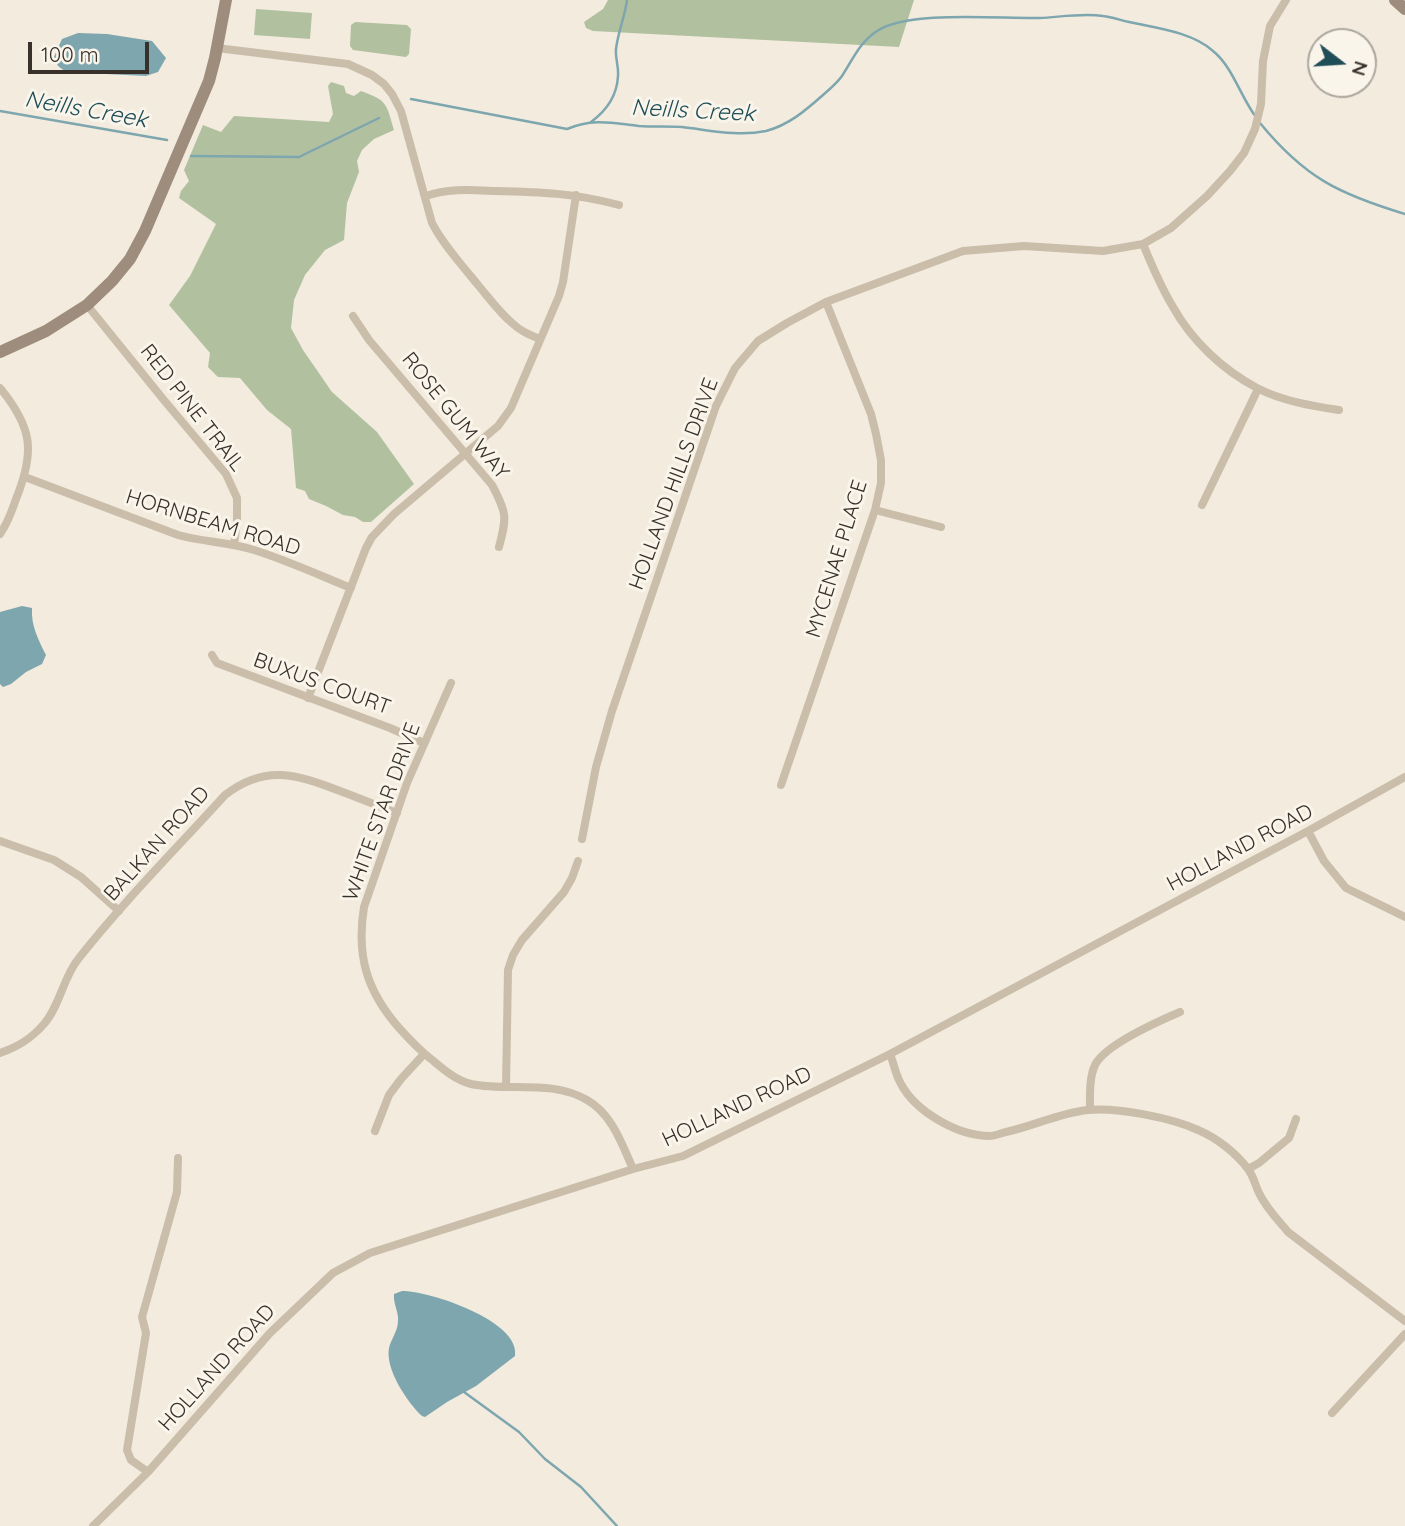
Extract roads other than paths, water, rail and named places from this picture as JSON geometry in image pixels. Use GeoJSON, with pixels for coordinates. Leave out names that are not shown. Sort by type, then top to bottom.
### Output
{"type":"FeatureCollection","features":[{"type":"Feature","properties":{"kind":"street"},"geometry":{"type":"LineString","coordinates":[[0,352],[46,331],[87,305],[130,260],[205,89],[217,48],[226,0]]}},
{"type":"Feature","properties":{"kind":"street","name":"HOLLAND HILLS DRIVE"},"geometry":{"type":"LineString","coordinates":[[582,839],[596,767],[612,710],[716,406],[735,368],[758,341],[826,302],[963,251],[1024,246],[1103,251],[1143,244],[1171,228],[1207,196],[1244,153],[1255,129],[1261,104],[1270,26],[1286,0]]}},
{"type":"Feature","properties":{"kind":"street"},"geometry":{"type":"LineString","coordinates":[[1395,0],[1405,9]]}},
{"type":"Feature","properties":{"kind":"street"},"geometry":{"type":"LineString","coordinates":[[217,48],[348,64],[384,84],[401,111],[432,223],[447,248],[501,313],[513,324],[540,340]]}},
{"type":"Feature","properties":{"kind":"street"},"geometry":{"type":"LineString","coordinates":[[426,196],[451,190],[557,193],[618,205]]}},
{"type":"Feature","properties":{"kind":"street"},"geometry":{"type":"LineString","coordinates":[[308,698],[366,548],[380,527],[498,426],[511,408],[559,296],[576,195]]}},
{"type":"Feature","properties":{"kind":"street"},"geometry":{"type":"LineString","coordinates":[[1143,244],[1174,309],[1192,336],[1205,349],[1258,389],[1310,406],[1339,411]]}},
{"type":"Feature","properties":{"kind":"street","name":"MYCENAE PLACE"},"geometry":{"type":"LineString","coordinates":[[781,785],[875,510],[881,483],[881,460],[871,414],[826,302]]}},
{"type":"Feature","properties":{"kind":"street","name":"RED PINE TRAIL"},"geometry":{"type":"LineString","coordinates":[[87,305],[226,474],[237,498],[234,545]]}},
{"type":"Feature","properties":{"kind":"street","name":"ROSE GUM WAY"},"geometry":{"type":"LineString","coordinates":[[353,316],[369,340],[492,485],[502,502],[506,522],[499,547]]}},
{"type":"Feature","properties":{"kind":"street"},"geometry":{"type":"LineString","coordinates":[[0,388],[20,417],[29,444],[25,477],[0,534]]}},
{"type":"Feature","properties":{"kind":"street"},"geometry":{"type":"LineString","coordinates":[[1202,505],[1258,389]]}},
{"type":"Feature","properties":{"kind":"street","name":"HORNBEAM ROAD"},"geometry":{"type":"LineString","coordinates":[[25,477],[178,535],[254,550],[351,588]]}},
{"type":"Feature","properties":{"kind":"street"},"geometry":{"type":"LineString","coordinates":[[875,510],[941,527]]}},
{"type":"Feature","properties":{"kind":"street","name":"BUXUS COURT"},"geometry":{"type":"LineString","coordinates":[[212,655],[217,663],[424,743]]}},
{"type":"Feature","properties":{"kind":"street","name":"WHITE STAR DRIVE"},"geometry":{"type":"LineString","coordinates":[[450,683],[407,783],[364,907],[361,942],[373,991],[384,1011],[424,1055],[454,1078],[482,1086],[558,1089],[586,1099],[601,1111],[614,1128],[633,1170]]}},
{"type":"Feature","properties":{"kind":"street","name":"BALKAN ROAD"},"geometry":{"type":"LineString","coordinates":[[0,1053],[30,1039],[46,1022],[76,961],[225,795],[237,786],[252,779],[286,774],[307,778],[397,813]]}},
{"type":"Feature","properties":{"kind":"street","name":"HOLLAND ROAD"},"geometry":{"type":"LineString","coordinates":[[93,1526],[148,1472],[270,1333],[333,1273],[370,1253],[682,1156],[890,1054],[1405,777]]}},
{"type":"Feature","properties":{"kind":"street"},"geometry":{"type":"LineString","coordinates":[[1308,831],[1324,861],[1346,888],[1405,917]]}},
{"type":"Feature","properties":{"kind":"street"},"geometry":{"type":"LineString","coordinates":[[0,841],[54,860],[81,877],[119,911]]}},
{"type":"Feature","properties":{"kind":"street"},"geometry":{"type":"LineString","coordinates":[[506,1087],[508,970],[522,940],[564,892],[578,861]]}},
{"type":"Feature","properties":{"kind":"street"},"geometry":{"type":"LineString","coordinates":[[1090,1110],[1091,1085],[1096,1065],[1109,1049],[1180,1012]]}},
{"type":"Feature","properties":{"kind":"street"},"geometry":{"type":"LineString","coordinates":[[890,1054],[900,1083],[912,1101],[931,1116],[963,1131],[991,1136],[1060,1115],[1090,1110],[1162,1119],[1199,1130],[1230,1150],[1248,1169],[1259,1194],[1288,1232],[1405,1321]]}},
{"type":"Feature","properties":{"kind":"street"},"geometry":{"type":"LineString","coordinates":[[375,1131],[389,1095],[424,1055]]}},
{"type":"Feature","properties":{"kind":"street"},"geometry":{"type":"LineString","coordinates":[[1248,1169],[1289,1138],[1296,1119]]}},
{"type":"Feature","properties":{"kind":"street"},"geometry":{"type":"LineString","coordinates":[[148,1472],[131,1460],[127,1450],[146,1333],[142,1317],[177,1192],[178,1158]]}},
{"type":"Feature","properties":{"kind":"street"},"geometry":{"type":"LineString","coordinates":[[1332,1413],[1405,1334]]}},
{"type":"Feature","properties":{"kind":"water"},"geometry":{"type":"Polygon","coordinates":[[[78,33],[107,34],[152,41],[166,58],[158,72],[146,76],[66,72],[58,66],[54,57],[62,39],[78,33]]]}},
{"type":"Feature","properties":{"kind":"water"},"geometry":{"type":"Polygon","coordinates":[[[22,606],[32,608],[34,627],[46,655],[42,664],[3,687],[0,684],[0,612],[22,606]]]}},
{"type":"Feature","properties":{"kind":"water"},"geometry":{"type":"Polygon","coordinates":[[[402,1291],[452,1302],[489,1320],[504,1331],[513,1343],[515,1356],[476,1386],[425,1417],[422,1416],[398,1385],[390,1366],[389,1348],[398,1325],[394,1294],[402,1291]]]}},
{"type":"Feature","properties":{"kind":"waterway"},"geometry":{"type":"LineString","coordinates":[[591,122],[606,108],[615,90],[618,73],[616,49],[627,0]]}},
{"type":"Feature","properties":{"kind":"waterway","name":"Neills Creek"},"geometry":{"type":"LineString","coordinates":[[411,99],[567,129],[585,123],[603,122],[755,133],[782,125],[804,111],[838,81],[866,40],[892,24],[932,18],[1088,15],[1110,17],[1195,39],[1213,51],[1226,65],[1256,117]]}},
{"type":"Feature","properties":{"kind":"waterway","name":"Neills Creek"},"geometry":{"type":"LineString","coordinates":[[0,111],[167,140]]}},
{"type":"Feature","properties":{"kind":"waterway","name":"Neills Creek"},"geometry":{"type":"LineString","coordinates":[[191,156],[299,157],[379,118]]}},
{"type":"Feature","properties":{"kind":"waterway","name":"Neills Creek"},"geometry":{"type":"LineString","coordinates":[[1260,123],[1292,158],[1325,182],[1361,199],[1405,214]]}},
{"type":"Feature","properties":{"kind":"waterway"},"geometry":{"type":"LineString","coordinates":[[463,1389],[519,1432],[545,1459],[581,1487],[617,1526]]}}]}
